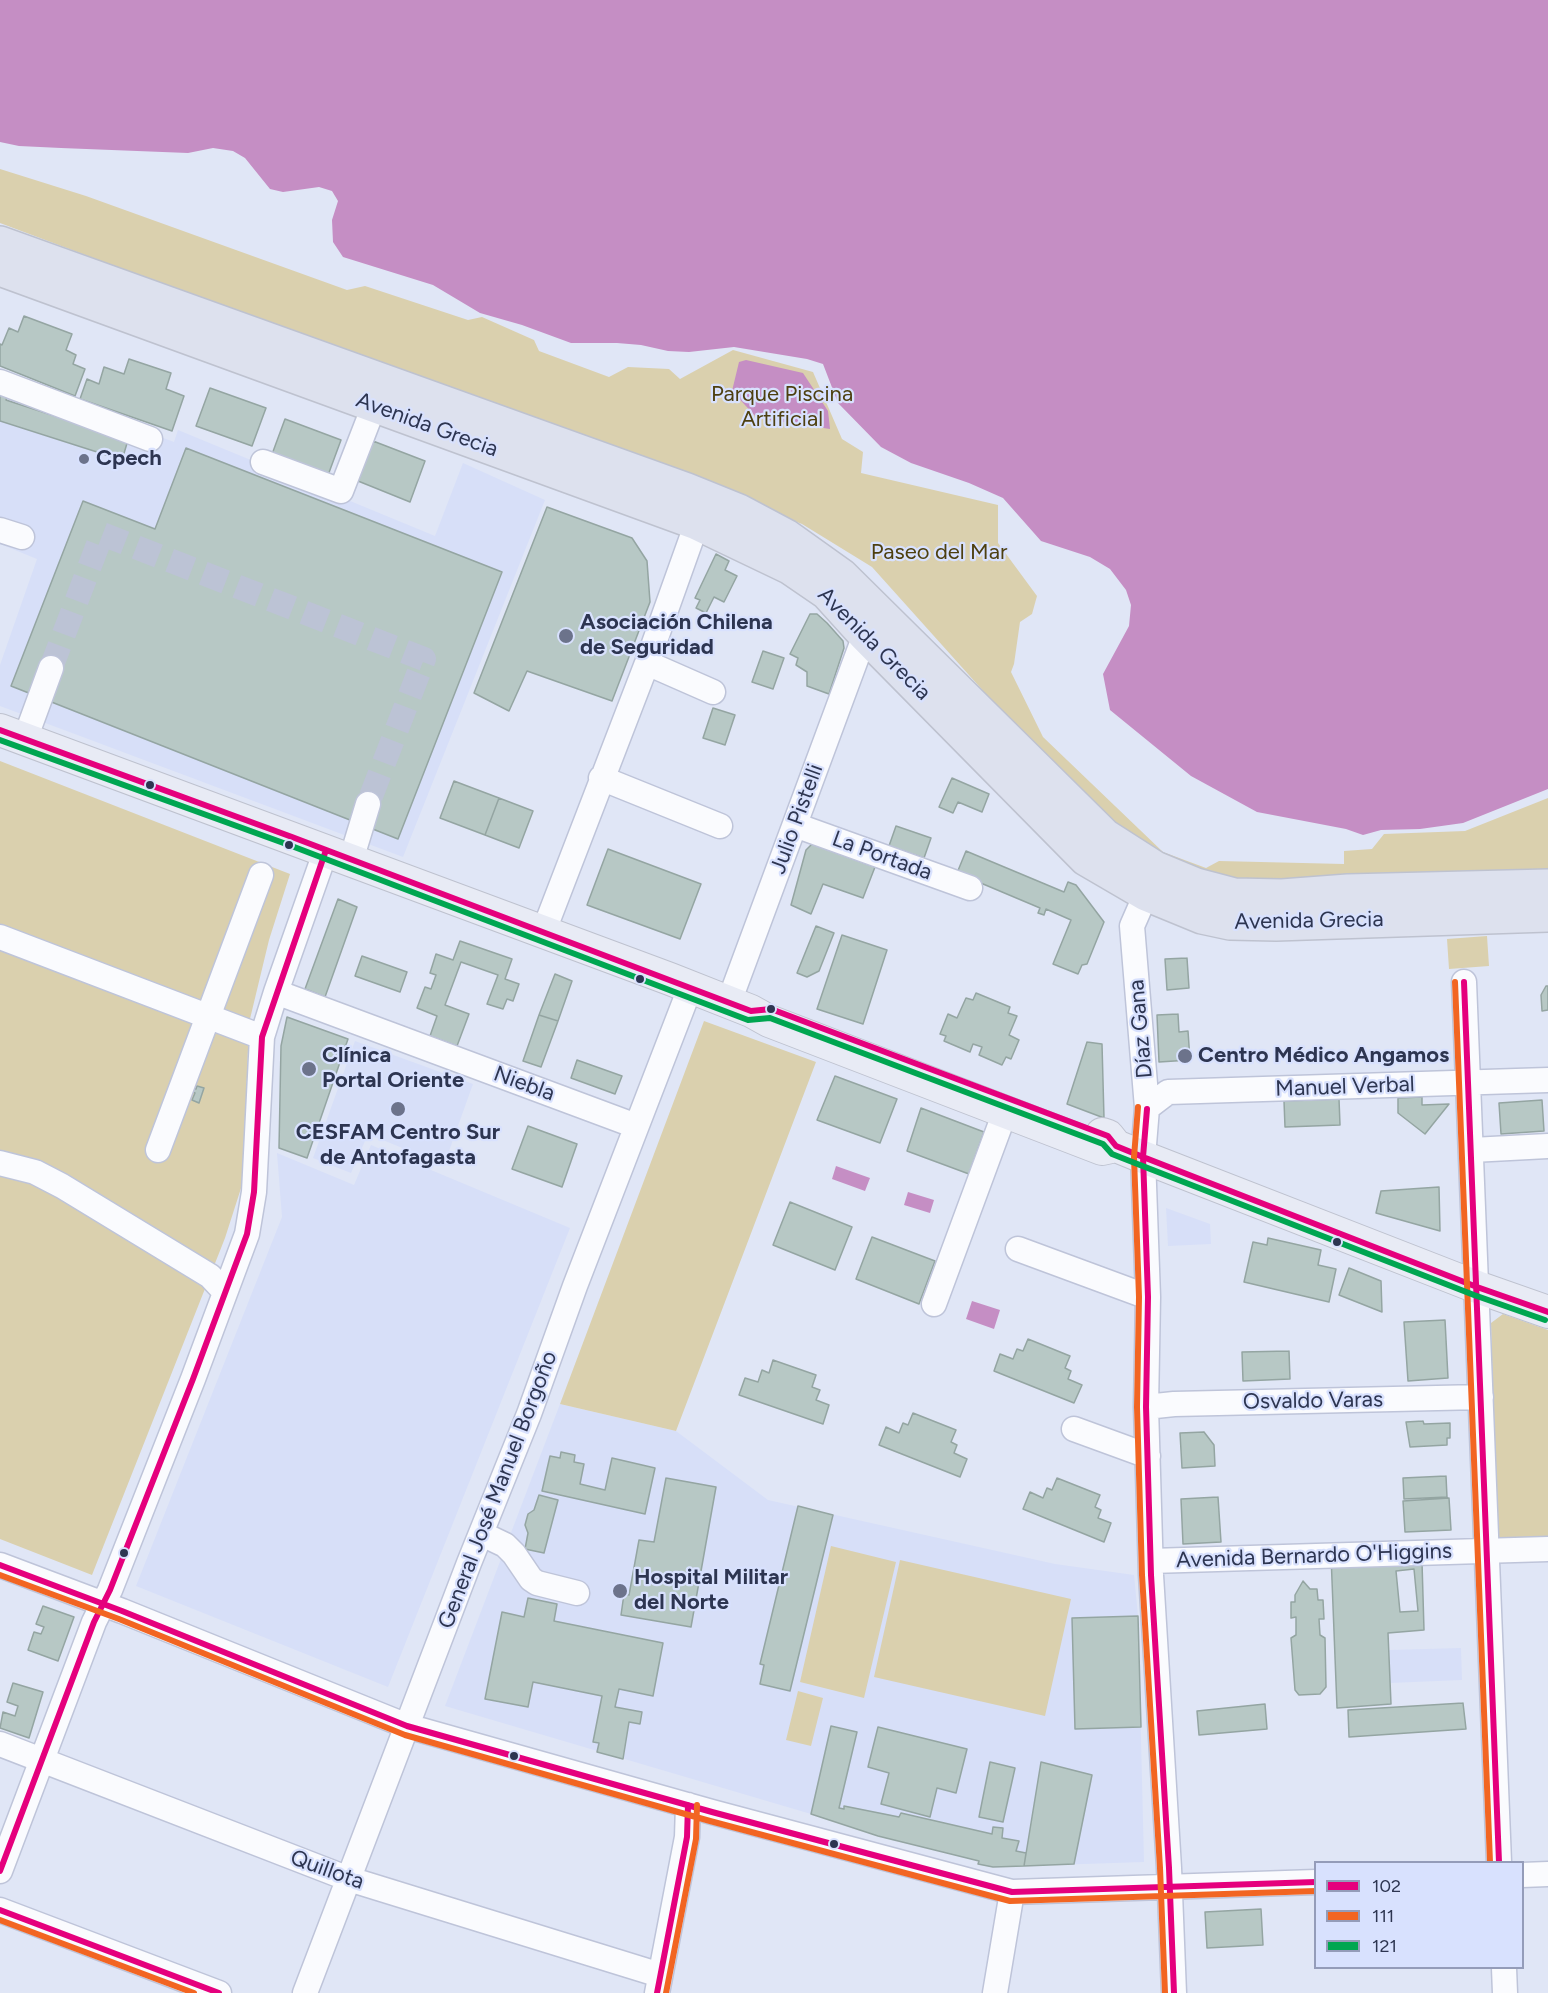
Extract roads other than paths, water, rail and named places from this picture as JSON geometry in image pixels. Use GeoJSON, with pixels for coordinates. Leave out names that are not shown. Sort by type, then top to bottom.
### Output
{"type":"FeatureCollection","features":[{"type":"Feature","properties":{"kind":"highway","name":"Avenida Grecia"},"geometry":{"type":"LineString","coordinates":[[2,261],[374,406],[697,523],[789,567],[827,593],[865,635],[1086,859],[1146,894],[1202,917],[1230,923],[1276,924],[1548,915]]}},
{"type":"Feature","properties":{"kind":"highway","name":"Avenida Grecia"},"geometry":{"type":"LineString","coordinates":[[2,261],[687,490],[739,511],[786,536],[842,576],[1106,836],[1155,868],[1196,885],[1234,895],[1282,896],[1348,891],[1548,886]]}},
{"type":"Feature","properties":{"kind":"main road"},"geometry":{"type":"LineString","coordinates":[[13,734],[690,987],[769,1021],[1102,1149],[1130,1152]]}},
{"type":"Feature","properties":{"kind":"main road"},"geometry":{"type":"LineString","coordinates":[[740,1007],[771,1009],[1108,1136],[1130,1152],[1477,1287],[1548,1312]]}},
{"type":"Feature","properties":{"kind":"street"},"geometry":{"type":"LineString","coordinates":[[0,382],[150,439]]}},
{"type":"Feature","properties":{"kind":"street"},"geometry":{"type":"LineString","coordinates":[[263,462],[341,491],[374,406]]}},
{"type":"Feature","properties":{"kind":"street"},"geometry":{"type":"LineString","coordinates":[[543,933],[647,663],[697,523],[700,518],[715,511],[739,511]]}},
{"type":"Feature","properties":{"kind":"street","name":"Julio Pistelli"},"geometry":{"type":"LineString","coordinates":[[740,1007],[795,825],[865,635]]}},
{"type":"Feature","properties":{"kind":"street"},"geometry":{"type":"LineString","coordinates":[[647,663],[713,692]]}},
{"type":"Feature","properties":{"kind":"street"},"geometry":{"type":"LineString","coordinates":[[13,734],[51,668]]}},
{"type":"Feature","properties":{"kind":"street"},"geometry":{"type":"LineString","coordinates":[[601,778],[720,825]]}},
{"type":"Feature","properties":{"kind":"street"},"geometry":{"type":"LineString","coordinates":[[0,1872],[94,1622],[103,1605],[193,1379],[247,1234],[254,1192],[262,1037],[276,992],[339,855],[368,804]]}},
{"type":"Feature","properties":{"kind":"street","name":"La Portada"},"geometry":{"type":"LineString","coordinates":[[795,825],[970,888]]}},
{"type":"Feature","properties":{"kind":"street"},"geometry":{"type":"LineString","coordinates":[[158,1150],[261,875]]}},
{"type":"Feature","properties":{"kind":"street","name":"Díaz Gana"},"geometry":{"type":"LineString","coordinates":[[1146,894],[1132,926],[1147,1108],[1130,1152],[1148,1297],[1146,1407],[1151,1561],[1174,1993]]}},
{"type":"Feature","properties":{"kind":"street"},"geometry":{"type":"LineString","coordinates":[[0,937],[262,1037]]}},
{"type":"Feature","properties":{"kind":"street"},"geometry":{"type":"LineString","coordinates":[[1464,982],[1499,1861]]}},
{"type":"Feature","properties":{"kind":"street","name":"General José Manuel Borgoño"},"geometry":{"type":"LineString","coordinates":[[305,1993],[529,1414],[575,1286],[690,987]]}},
{"type":"Feature","properties":{"kind":"street","name":"Niebla"},"geometry":{"type":"LineString","coordinates":[[276,992],[636,1126]]}},
{"type":"Feature","properties":{"kind":"street","name":"Manuel Verbal"},"geometry":{"type":"LineString","coordinates":[[1147,1108],[1168,1092],[1548,1080]]}},
{"type":"Feature","properties":{"kind":"street"},"geometry":{"type":"LineString","coordinates":[[997,1166],[1010,1114]]}},
{"type":"Feature","properties":{"kind":"street"},"geometry":{"type":"LineString","coordinates":[[934,1304],[1010,1114]]}},
{"type":"Feature","properties":{"kind":"street"},"geometry":{"type":"LineString","coordinates":[[1472,1150],[1548,1146]]}},
{"type":"Feature","properties":{"kind":"street"},"geometry":{"type":"LineString","coordinates":[[0,1163],[35,1172],[62,1186],[210,1276],[225,1292]]}},
{"type":"Feature","properties":{"kind":"street"},"geometry":{"type":"LineString","coordinates":[[1018,1249],[1148,1297]]}},
{"type":"Feature","properties":{"kind":"street","name":"Osvaldo Varas"},"geometry":{"type":"LineString","coordinates":[[1146,1407],[1174,1404],[1481,1397]]}},
{"type":"Feature","properties":{"kind":"street"},"geometry":{"type":"LineString","coordinates":[[1074,1429],[1148,1456]]}},
{"type":"Feature","properties":{"kind":"street"},"geometry":{"type":"LineString","coordinates":[[482,1534],[505,1545],[531,1579],[537,1583],[577,1593]]}},
{"type":"Feature","properties":{"kind":"street","name":"Avenida Bernardo O'Higgins"},"geometry":{"type":"LineString","coordinates":[[1151,1561],[1548,1549]]}},
{"type":"Feature","properties":{"kind":"street"},"geometry":{"type":"LineString","coordinates":[[0,1565],[122,1611],[407,1726],[688,1805],[1012,1892],[1314,1882]]}},
{"type":"Feature","properties":{"kind":"street","name":"Quillota"},"geometry":{"type":"LineString","coordinates":[[0,1744],[349,1879],[659,1984]]}},
{"type":"Feature","properties":{"kind":"street"},"geometry":{"type":"LineString","coordinates":[[659,1984],[687,1837],[688,1805]]}},
{"type":"Feature","properties":{"kind":"street"},"geometry":{"type":"LineString","coordinates":[[1524,1875],[1548,1874]]}},
{"type":"Feature","properties":{"kind":"street"},"geometry":{"type":"LineString","coordinates":[[995,1993],[1012,1892]]}},
{"type":"Feature","properties":{"kind":"street"},"geometry":{"type":"LineString","coordinates":[[0,1910],[219,1993]]}},
{"type":"Feature","properties":{"kind":"street"},"geometry":{"type":"LineString","coordinates":[[1504,1969],[1505,1993]]}},
{"type":"Feature","properties":{"kind":"tunnel"},"geometry":{"type":"LineString","coordinates":[[51,668],[102,534],[424,659],[368,804]]}},
{"type":"Feature","properties":{"kind":"place","name":"Cpech"},"geometry":{"type":"Point","coordinates":[84,459]}},
{"type":"Feature","properties":{"kind":"place","name":"Asociación Chilena de Seguridad"},"geometry":{"type":"Point","coordinates":[566,636]}},
{"type":"Feature","properties":{"kind":"place","name":"Centro Médico Angamos"},"geometry":{"type":"Point","coordinates":[1185,1056]}},
{"type":"Feature","properties":{"kind":"place","name":"Clínica Portal Oriente"},"geometry":{"type":"Point","coordinates":[309,1069]}},
{"type":"Feature","properties":{"kind":"place","name":"CESFAM Centro Sur de Antofagasta"},"geometry":{"type":"Point","coordinates":[398,1109]}},
{"type":"Feature","properties":{"kind":"place","name":"Hospital Militar del Norte"},"geometry":{"type":"Point","coordinates":[620,1591]}},
{"type":"Feature","properties":{"kind":"park label","name":"Parque Piscina Artificial"},"geometry":{"type":"Point","coordinates":[782,408]}},
{"type":"Feature","properties":{"kind":"park label","name":"Paseo del Mar"},"geometry":{"type":"Point","coordinates":[939,553]}}]}
